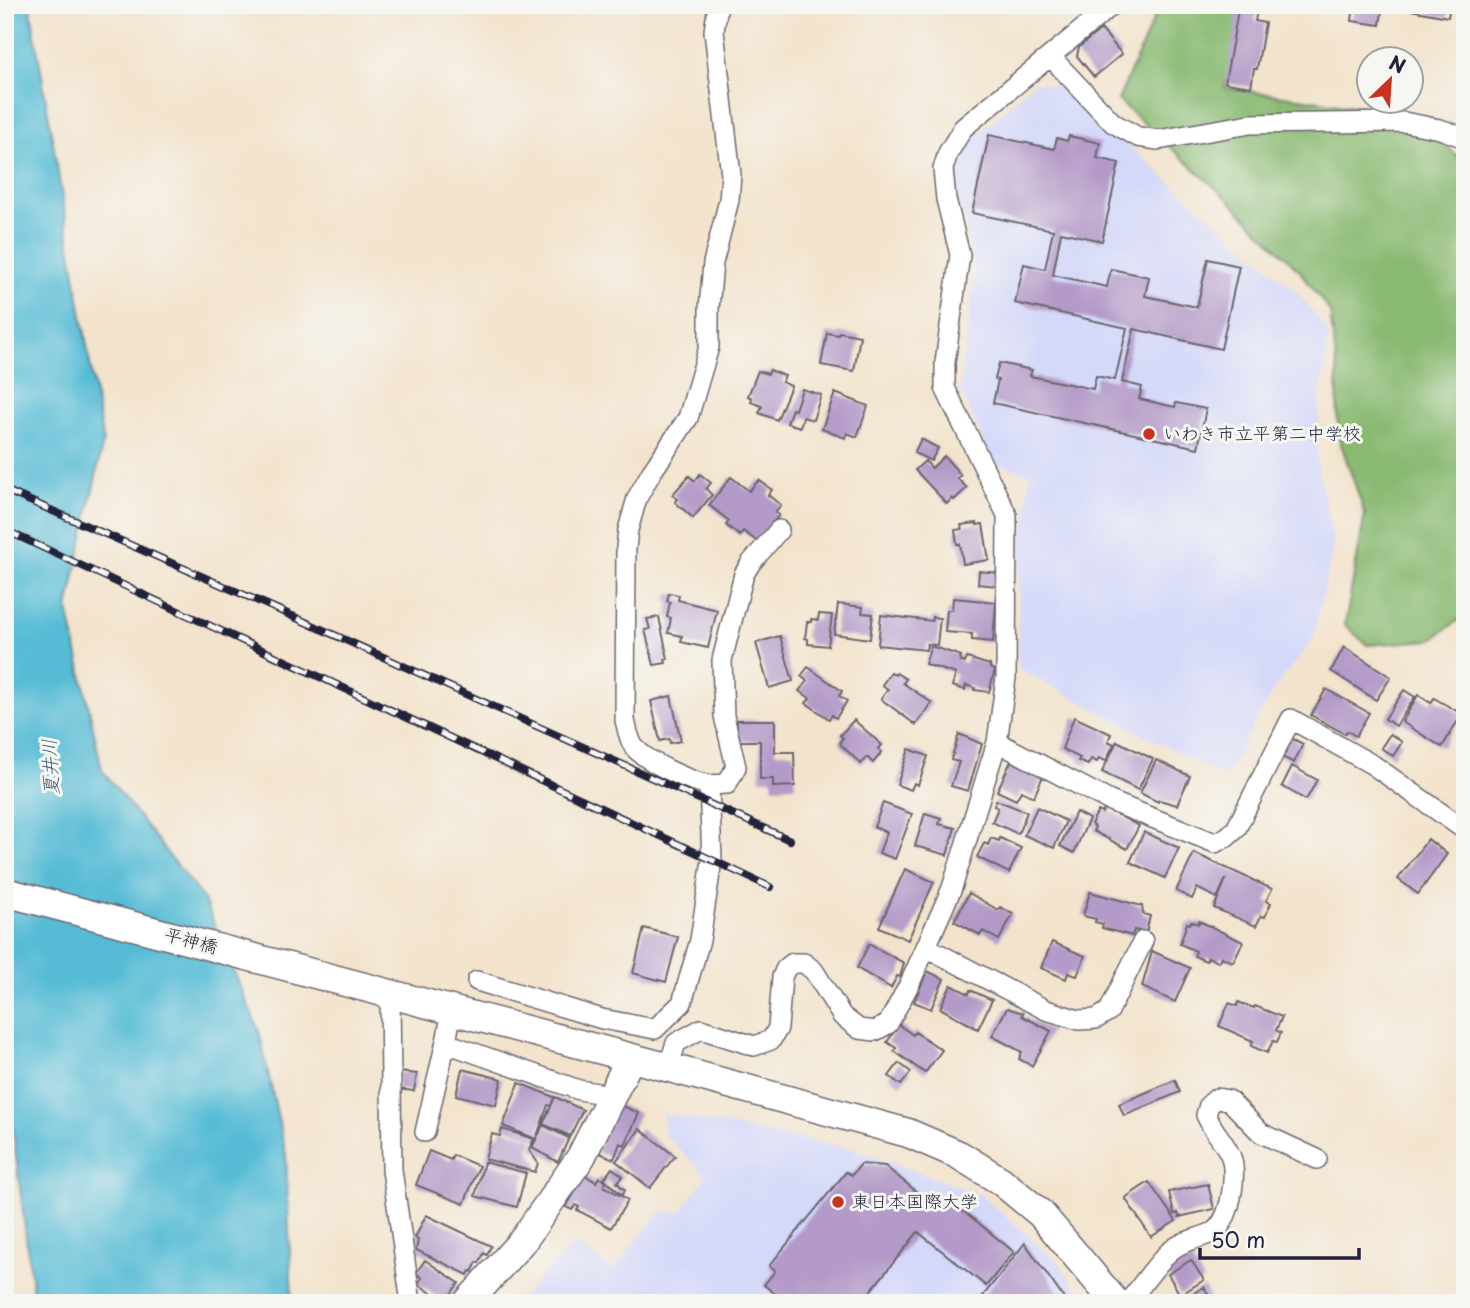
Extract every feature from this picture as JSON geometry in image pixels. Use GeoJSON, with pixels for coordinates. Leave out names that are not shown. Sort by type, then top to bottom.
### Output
{"type":"FeatureCollection","features":[{"type":"Feature","properties":{"kind":"street"},"geometry":{"type":"LineString","coordinates":[[718,5],[714,31],[731,174],[729,200],[713,263],[709,346],[688,418],[637,498],[626,548],[625,720],[628,733],[633,746],[645,755],[690,779],[709,785],[727,784],[736,767],[724,716],[722,660],[744,574],[779,530]]}},
{"type":"Feature","properties":{"kind":"street"},"geometry":{"type":"LineString","coordinates":[[668,1068],[676,1043],[701,1029],[754,1046],[772,1040],[778,1028],[782,977],[786,968],[793,963],[804,963],[814,971],[842,1016],[859,1029],[875,1031],[888,1024],[910,983],[952,888],[997,742],[1006,678],[1007,515],[945,388],[960,255],[946,198],[943,169],[948,153],[963,128],[1112,5]]}},
{"type":"Feature","properties":{"kind":"street"},"geometry":{"type":"LineString","coordinates":[[1050,55],[1113,123],[1138,137],[1158,139],[1250,124],[1404,122],[1440,129],[1465,138]]}},
{"type":"Feature","properties":{"kind":"street"},"geometry":{"type":"LineString","coordinates":[[997,742],[1110,801],[1215,843],[1236,828],[1291,719],[1373,765],[1464,829]]}},
{"type":"Feature","properties":{"kind":"street"},"geometry":{"type":"LineString","coordinates":[[477,981],[602,1019],[655,1029],[682,1003],[700,940],[712,860],[709,785]]}},
{"type":"Feature","properties":{"kind":"street","name":"平神橋"},"geometry":{"type":"LineString","coordinates":[[5,892],[908,1133],[959,1155],[1001,1181],[1041,1214],[1116,1303]]}},
{"type":"Feature","properties":{"kind":"street"},"geometry":{"type":"LineString","coordinates":[[926,947],[1046,1010],[1079,1020],[1096,1019],[1109,1011],[1143,941]]}},
{"type":"Feature","properties":{"kind":"street"},"geometry":{"type":"LineString","coordinates":[[383,992],[392,1170],[411,1303]]}},
{"type":"Feature","properties":{"kind":"street"},"geometry":{"type":"LineString","coordinates":[[425,1132],[452,1010]]}},
{"type":"Feature","properties":{"kind":"street"},"geometry":{"type":"LineString","coordinates":[[593,1049],[602,1019]]}},
{"type":"Feature","properties":{"kind":"street"},"geometry":{"type":"LineString","coordinates":[[447,1037],[449,1044],[579,1090],[604,1094],[615,1092]]}},
{"type":"Feature","properties":{"kind":"street"},"geometry":{"type":"LineString","coordinates":[[467,1303],[524,1239],[581,1157],[630,1059]]}},
{"type":"Feature","properties":{"kind":"street"},"geometry":{"type":"LineString","coordinates":[[1128,1303],[1169,1253],[1188,1239],[1213,1232],[1226,1220],[1232,1196],[1231,1158],[1206,1115],[1213,1101],[1217,1098],[1228,1100],[1261,1133],[1317,1159]]}},
{"type":"Feature","properties":{"kind":"shaded area","name":"いわき市立平第二中学校"},"geometry":{"type":"Polygon","coordinates":[[[1034,82],[1060,86],[1300,295],[1329,333],[1319,406],[1317,462],[1334,544],[1312,642],[1273,690],[1225,777],[1018,669],[1019,569],[1030,474],[993,463],[960,390],[975,268],[957,191],[963,150],[1034,82]]]}},
{"type":"Feature","properties":{"kind":"shaded area","name":"東日本国際大学"},"geometry":{"type":"Polygon","coordinates":[[[663,1113],[853,1149],[980,1194],[1059,1263],[1088,1303],[516,1303],[574,1243],[613,1270],[660,1211],[680,1213],[706,1176],[664,1134],[663,1113]]]}},
{"type":"Feature","properties":{"kind":"green space"},"geometry":{"type":"Polygon","coordinates":[[[1160,5],[1243,5],[1225,88],[1354,106],[1354,116],[1410,116],[1465,162],[1465,615],[1431,640],[1367,645],[1345,625],[1365,514],[1338,435],[1337,368],[1330,312],[1299,270],[1229,200],[1118,100],[1160,5]]]}},
{"type":"Feature","properties":{"kind":"water","name":"夏井川"},"geometry":{"type":"Polygon","coordinates":[[[5,5],[30,5],[103,442],[68,609],[102,770],[204,900],[259,1031],[286,1155],[292,1303],[34,1303],[5,1065],[5,5]]]}},
{"type":"Feature","properties":{"kind":"building"},"geometry":{"type":"Polygon","coordinates":[[[1239,5],[1258,7],[1255,21],[1265,23],[1251,87],[1225,83],[1239,5]]]}},
{"type":"Feature","properties":{"kind":"building"},"geometry":{"type":"Polygon","coordinates":[[[1354,5],[1383,5],[1380,25],[1352,21],[1354,5]]]}},
{"type":"Feature","properties":{"kind":"building"},"geometry":{"type":"Polygon","coordinates":[[[1384,5],[1450,5],[1448,17],[1384,5]]]}},
{"type":"Feature","properties":{"kind":"building"},"geometry":{"type":"Polygon","coordinates":[[[1101,29],[1122,54],[1094,77],[1077,56],[1079,47],[1101,29]]]}},
{"type":"Feature","properties":{"kind":"building"},"geometry":{"type":"Polygon","coordinates":[[[989,135],[1054,149],[1057,138],[1067,141],[1069,136],[1100,143],[1097,158],[1119,163],[1102,241],[1061,232],[1053,275],[1107,287],[1111,269],[1149,277],[1145,296],[1197,307],[1208,259],[1239,266],[1221,349],[1134,329],[1122,382],[1142,387],[1139,399],[1175,407],[1176,403],[1206,409],[1198,448],[993,403],[999,363],[1032,370],[1030,376],[1093,389],[1096,376],[1115,380],[1127,328],[1015,303],[1024,264],[1045,269],[1053,230],[972,213],[989,135]]]}},
{"type":"Feature","properties":{"kind":"building"},"geometry":{"type":"Polygon","coordinates":[[[839,332],[860,336],[854,371],[821,365],[827,333],[838,335],[839,332]]]}},
{"type":"Feature","properties":{"kind":"building"},"geometry":{"type":"Polygon","coordinates":[[[770,370],[785,376],[782,382],[791,386],[777,420],[759,413],[762,406],[751,402],[752,398],[748,396],[758,371],[768,374],[770,370]]]}},
{"type":"Feature","properties":{"kind":"building"},"geometry":{"type":"Polygon","coordinates":[[[802,389],[821,395],[813,420],[803,417],[800,427],[787,423],[802,389]]]}},
{"type":"Feature","properties":{"kind":"building"},"geometry":{"type":"Polygon","coordinates":[[[835,393],[868,406],[857,437],[847,433],[845,438],[822,429],[835,393]]]}},
{"type":"Feature","properties":{"kind":"building"},"geometry":{"type":"Polygon","coordinates":[[[921,439],[938,448],[931,461],[914,453],[921,439]]]}},
{"type":"Feature","properties":{"kind":"building"},"geometry":{"type":"Polygon","coordinates":[[[944,456],[961,475],[957,478],[967,488],[947,504],[915,470],[925,461],[932,468],[944,456]]]}},
{"type":"Feature","properties":{"kind":"building"},"geometry":{"type":"Polygon","coordinates":[[[700,474],[711,483],[706,489],[712,495],[693,518],[675,502],[678,499],[672,495],[689,476],[695,481],[700,474]]]}},
{"type":"Feature","properties":{"kind":"building"},"geometry":{"type":"Polygon","coordinates":[[[731,477],[749,491],[759,480],[772,490],[768,495],[781,505],[775,512],[779,515],[758,542],[743,531],[740,536],[726,525],[729,521],[709,505],[731,477]]]}},
{"type":"Feature","properties":{"kind":"building"},"geometry":{"type":"Polygon","coordinates":[[[983,524],[989,560],[963,564],[955,530],[962,529],[961,525],[983,524]]]}},
{"type":"Feature","properties":{"kind":"building"},"geometry":{"type":"Polygon","coordinates":[[[979,571],[998,573],[997,586],[978,584],[979,571]]]}},
{"type":"Feature","properties":{"kind":"building"},"geometry":{"type":"Polygon","coordinates":[[[669,593],[679,595],[678,600],[717,610],[708,648],[681,642],[682,636],[668,633],[671,618],[667,617],[669,593]]]}},
{"type":"Feature","properties":{"kind":"building"},"geometry":{"type":"Polygon","coordinates":[[[953,598],[996,602],[993,642],[972,640],[972,634],[945,632],[947,610],[952,610],[953,598]]]}},
{"type":"Feature","properties":{"kind":"building"},"geometry":{"type":"Polygon","coordinates":[[[838,604],[863,607],[862,613],[873,614],[870,639],[834,634],[838,604]]]}},
{"type":"Feature","properties":{"kind":"building"},"geometry":{"type":"Polygon","coordinates":[[[819,614],[832,615],[828,646],[808,644],[808,639],[805,638],[807,622],[811,622],[811,619],[818,620],[819,614]]]}},
{"type":"Feature","properties":{"kind":"building"},"geometry":{"type":"Polygon","coordinates":[[[881,615],[932,621],[932,617],[940,618],[937,645],[927,644],[926,650],[878,645],[881,615]]]}},
{"type":"Feature","properties":{"kind":"building"},"geometry":{"type":"Polygon","coordinates":[[[659,617],[668,659],[665,659],[666,663],[654,665],[645,630],[650,629],[647,619],[659,617]]]}},
{"type":"Feature","properties":{"kind":"building"},"geometry":{"type":"Polygon","coordinates":[[[780,636],[793,681],[769,688],[756,643],[780,636]]]}},
{"type":"Feature","properties":{"kind":"building"},"geometry":{"type":"Polygon","coordinates":[[[931,646],[961,656],[960,661],[965,663],[967,658],[990,665],[990,668],[995,670],[989,692],[974,690],[975,688],[966,685],[965,690],[952,686],[956,674],[925,664],[931,646]]]}},
{"type":"Feature","properties":{"kind":"building"},"geometry":{"type":"Polygon","coordinates":[[[1344,647],[1391,677],[1376,700],[1331,671],[1344,647]]]}},
{"type":"Feature","properties":{"kind":"building"},"geometry":{"type":"Polygon","coordinates":[[[808,667],[842,691],[839,696],[847,701],[836,718],[832,715],[829,719],[806,703],[810,698],[799,691],[807,681],[801,676],[808,667]]]}},
{"type":"Feature","properties":{"kind":"building"},"geometry":{"type":"Polygon","coordinates":[[[891,672],[906,679],[903,683],[932,703],[916,725],[881,699],[888,689],[882,685],[891,672]]]}},
{"type":"Feature","properties":{"kind":"building"},"geometry":{"type":"Polygon","coordinates":[[[1326,689],[1369,713],[1356,736],[1347,731],[1345,734],[1311,715],[1326,689]]]}},
{"type":"Feature","properties":{"kind":"building"},"geometry":{"type":"Polygon","coordinates":[[[1404,690],[1415,697],[1396,726],[1385,719],[1404,690]]]}},
{"type":"Feature","properties":{"kind":"building"},"geometry":{"type":"Polygon","coordinates":[[[1418,695],[1431,703],[1434,698],[1462,714],[1442,747],[1402,722],[1418,695]]]}},
{"type":"Feature","properties":{"kind":"building"},"geometry":{"type":"Polygon","coordinates":[[[671,696],[681,741],[670,743],[669,739],[660,741],[651,701],[671,696]]]}},
{"type":"Feature","properties":{"kind":"building"},"geometry":{"type":"Polygon","coordinates":[[[1074,717],[1111,734],[1108,741],[1114,744],[1106,761],[1099,758],[1097,762],[1091,759],[1088,765],[1062,749],[1074,717]]]}},
{"type":"Feature","properties":{"kind":"building"},"geometry":{"type":"Polygon","coordinates":[[[737,720],[775,720],[775,752],[794,752],[795,786],[773,787],[773,779],[760,779],[760,741],[737,741],[737,720]]]}},
{"type":"Feature","properties":{"kind":"building"},"geometry":{"type":"Polygon","coordinates":[[[854,720],[882,745],[878,749],[882,752],[873,763],[867,757],[861,764],[841,745],[843,738],[840,735],[854,720]]]}},
{"type":"Feature","properties":{"kind":"building"},"geometry":{"type":"Polygon","coordinates":[[[959,734],[982,744],[968,791],[951,786],[959,762],[951,760],[959,734]]]}},
{"type":"Feature","properties":{"kind":"building"},"geometry":{"type":"Polygon","coordinates":[[[1390,734],[1402,742],[1393,756],[1381,748],[1390,734]]]}},
{"type":"Feature","properties":{"kind":"building"},"geometry":{"type":"Polygon","coordinates":[[[1287,736],[1303,744],[1294,763],[1278,755],[1287,736]]]}},
{"type":"Feature","properties":{"kind":"building"},"geometry":{"type":"Polygon","coordinates":[[[1117,741],[1153,759],[1138,790],[1102,772],[1117,741]]]}},
{"type":"Feature","properties":{"kind":"building"},"geometry":{"type":"Polygon","coordinates":[[[909,749],[928,756],[918,785],[914,783],[911,790],[897,785],[909,749]]]}},
{"type":"Feature","properties":{"kind":"building"},"geometry":{"type":"Polygon","coordinates":[[[1156,760],[1190,776],[1177,805],[1159,800],[1158,802],[1140,793],[1156,760]]]}},
{"type":"Feature","properties":{"kind":"building"},"geometry":{"type":"Polygon","coordinates":[[[1011,761],[1043,776],[1034,797],[1021,791],[1016,800],[997,791],[1011,761]]]}},
{"type":"Feature","properties":{"kind":"building"},"geometry":{"type":"Polygon","coordinates":[[[1292,766],[1317,780],[1306,800],[1282,786],[1292,766]]]}},
{"type":"Feature","properties":{"kind":"building"},"geometry":{"type":"Polygon","coordinates":[[[996,800],[1027,812],[1018,834],[992,822],[998,808],[994,806],[996,800]]]}},
{"type":"Feature","properties":{"kind":"building"},"geometry":{"type":"Polygon","coordinates":[[[883,803],[912,814],[895,859],[879,853],[887,832],[874,827],[883,803]]]}},
{"type":"Feature","properties":{"kind":"building"},"geometry":{"type":"Polygon","coordinates":[[[1037,807],[1066,821],[1054,848],[1024,835],[1037,807]]]}},
{"type":"Feature","properties":{"kind":"building"},"geometry":{"type":"Polygon","coordinates":[[[1105,808],[1139,826],[1127,849],[1093,831],[1095,827],[1091,824],[1098,811],[1102,813],[1105,808]]]}},
{"type":"Feature","properties":{"kind":"building"},"geometry":{"type":"Polygon","coordinates":[[[1076,812],[1089,819],[1074,853],[1060,846],[1076,812]]]}},
{"type":"Feature","properties":{"kind":"building"},"geometry":{"type":"Polygon","coordinates":[[[925,813],[941,818],[939,824],[955,828],[947,855],[915,846],[925,813]]]}},
{"type":"Feature","properties":{"kind":"building"},"geometry":{"type":"Polygon","coordinates":[[[1144,832],[1179,848],[1165,878],[1130,862],[1144,832]]]}},
{"type":"Feature","properties":{"kind":"building"},"geometry":{"type":"Polygon","coordinates":[[[991,838],[999,841],[1000,838],[1021,848],[1009,873],[977,857],[984,843],[988,845],[991,838]]]}},
{"type":"Feature","properties":{"kind":"building"},"geometry":{"type":"Polygon","coordinates":[[[1428,839],[1447,854],[1418,894],[1398,879],[1428,839]]]}},
{"type":"Feature","properties":{"kind":"building"},"geometry":{"type":"Polygon","coordinates":[[[1194,853],[1272,889],[1266,901],[1271,903],[1265,917],[1261,916],[1256,926],[1214,908],[1226,879],[1217,898],[1197,888],[1192,899],[1176,891],[1194,853]]]}},
{"type":"Feature","properties":{"kind":"building"},"geometry":{"type":"Polygon","coordinates":[[[905,869],[934,882],[908,940],[879,927],[905,869]]]}},
{"type":"Feature","properties":{"kind":"building"},"geometry":{"type":"Polygon","coordinates":[[[1090,892],[1142,906],[1143,914],[1150,916],[1146,933],[1134,930],[1132,936],[1102,928],[1103,924],[1095,922],[1096,919],[1083,916],[1090,892]]]}},
{"type":"Feature","properties":{"kind":"building"},"geometry":{"type":"Polygon","coordinates":[[[969,893],[998,910],[1000,907],[1013,914],[999,940],[983,931],[980,935],[954,921],[969,893]]]}},
{"type":"Feature","properties":{"kind":"building"},"geometry":{"type":"Polygon","coordinates":[[[1191,921],[1198,924],[1199,921],[1243,942],[1233,962],[1221,957],[1218,962],[1208,957],[1206,961],[1194,956],[1196,951],[1180,944],[1187,923],[1190,924],[1191,921]]]}},
{"type":"Feature","properties":{"kind":"building"},"geometry":{"type":"Polygon","coordinates":[[[644,928],[678,937],[666,982],[633,973],[644,928]]]}},
{"type":"Feature","properties":{"kind":"building"},"geometry":{"type":"Polygon","coordinates":[[[1052,942],[1085,956],[1077,976],[1068,973],[1066,979],[1041,968],[1052,942]]]}},
{"type":"Feature","properties":{"kind":"building"},"geometry":{"type":"Polygon","coordinates":[[[869,944],[904,963],[900,977],[897,976],[891,988],[857,968],[869,944]]]}},
{"type":"Feature","properties":{"kind":"building"},"geometry":{"type":"Polygon","coordinates":[[[1152,951],[1190,968],[1175,1002],[1142,987],[1152,951]]]}},
{"type":"Feature","properties":{"kind":"building"},"geometry":{"type":"Polygon","coordinates":[[[927,971],[944,979],[931,1009],[914,1002],[927,971]]]}},
{"type":"Feature","properties":{"kind":"building"},"geometry":{"type":"Polygon","coordinates":[[[951,985],[969,994],[970,990],[992,1000],[978,1029],[940,1008],[951,985]]]}},
{"type":"Feature","properties":{"kind":"building"},"geometry":{"type":"Polygon","coordinates":[[[1238,1002],[1282,1017],[1276,1030],[1281,1033],[1267,1053],[1251,1046],[1253,1041],[1219,1026],[1229,1003],[1237,1006],[1238,1002]]]}},
{"type":"Feature","properties":{"kind":"building"},"geometry":{"type":"Polygon","coordinates":[[[1007,1008],[1023,1013],[1022,1016],[1051,1031],[1032,1066],[1019,1059],[1022,1052],[992,1036],[1007,1008]]]}},
{"type":"Feature","properties":{"kind":"building"},"geometry":{"type":"Polygon","coordinates":[[[899,1025],[942,1050],[925,1073],[894,1051],[896,1048],[887,1042],[899,1025]]]}},
{"type":"Feature","properties":{"kind":"building"},"geometry":{"type":"Polygon","coordinates":[[[899,1063],[911,1072],[901,1085],[889,1076],[899,1063]]]}},
{"type":"Feature","properties":{"kind":"building"},"geometry":{"type":"Polygon","coordinates":[[[462,1069],[502,1079],[496,1105],[456,1095],[462,1069]]]}},
{"type":"Feature","properties":{"kind":"building"},"geometry":{"type":"Polygon","coordinates":[[[399,1072],[417,1074],[414,1091],[397,1089],[399,1072]]]}},
{"type":"Feature","properties":{"kind":"building"},"geometry":{"type":"Polygon","coordinates":[[[1175,1080],[1180,1092],[1124,1116],[1119,1104],[1175,1080]]]}},
{"type":"Feature","properties":{"kind":"building"},"geometry":{"type":"Polygon","coordinates":[[[519,1083],[554,1097],[551,1106],[548,1105],[536,1139],[503,1126],[519,1083]]]}},
{"type":"Feature","properties":{"kind":"building"},"geometry":{"type":"Polygon","coordinates":[[[555,1097],[583,1110],[570,1136],[543,1124],[555,1097]]]}},
{"type":"Feature","properties":{"kind":"building"},"geometry":{"type":"Polygon","coordinates":[[[618,1104],[639,1113],[625,1145],[620,1143],[614,1159],[597,1152],[618,1104]]]}},
{"type":"Feature","properties":{"kind":"building"},"geometry":{"type":"Polygon","coordinates":[[[543,1125],[569,1138],[558,1162],[532,1148],[543,1125]]]}},
{"type":"Feature","properties":{"kind":"building"},"geometry":{"type":"Polygon","coordinates":[[[502,1129],[534,1139],[529,1150],[538,1163],[535,1172],[485,1159],[492,1134],[500,1136],[502,1129]]]}},
{"type":"Feature","properties":{"kind":"building"},"geometry":{"type":"Polygon","coordinates":[[[640,1129],[675,1156],[650,1188],[616,1161],[640,1129]]]}},
{"type":"Feature","properties":{"kind":"building"},"geometry":{"type":"Polygon","coordinates":[[[429,1151],[451,1160],[453,1155],[479,1166],[464,1204],[416,1185],[429,1151]]]}},
{"type":"Feature","properties":{"kind":"building"},"geometry":{"type":"Polygon","coordinates":[[[484,1162],[526,1173],[517,1207],[475,1196],[484,1162]]]}},
{"type":"Feature","properties":{"kind":"building"},"geometry":{"type":"Polygon","coordinates":[[[861,1164],[885,1166],[933,1205],[940,1197],[970,1216],[1014,1252],[986,1286],[918,1232],[861,1303],[787,1303],[764,1285],[775,1271],[769,1266],[846,1172],[852,1175],[861,1164]]]}},
{"type":"Feature","properties":{"kind":"building"},"geometry":{"type":"Polygon","coordinates":[[[612,1168],[623,1176],[617,1183],[625,1190],[622,1195],[604,1179],[612,1168]]]}},
{"type":"Feature","properties":{"kind":"building"},"geometry":{"type":"Polygon","coordinates":[[[585,1175],[596,1182],[599,1177],[606,1182],[604,1186],[628,1200],[611,1228],[577,1210],[579,1207],[576,1205],[572,1210],[566,1207],[585,1175]]]}},
{"type":"Feature","properties":{"kind":"building"},"geometry":{"type":"Polygon","coordinates":[[[1149,1182],[1176,1221],[1151,1237],[1125,1198],[1149,1182]]]}},
{"type":"Feature","properties":{"kind":"building"},"geometry":{"type":"Polygon","coordinates":[[[1208,1184],[1214,1209],[1179,1217],[1178,1213],[1174,1214],[1169,1192],[1208,1184]]]}},
{"type":"Feature","properties":{"kind":"building"},"geometry":{"type":"Polygon","coordinates":[[[426,1215],[491,1246],[472,1272],[468,1275],[416,1250],[418,1240],[415,1238],[426,1215]]]}},
{"type":"Feature","properties":{"kind":"building"},"geometry":{"type":"Polygon","coordinates":[[[1025,1243],[1067,1303],[990,1303],[983,1296],[1025,1243]]]}},
{"type":"Feature","properties":{"kind":"building"},"geometry":{"type":"Polygon","coordinates":[[[425,1260],[459,1283],[445,1302],[418,1284],[422,1278],[416,1273],[425,1260]]]}},
{"type":"Feature","properties":{"kind":"building"},"geometry":{"type":"Polygon","coordinates":[[[1191,1260],[1204,1280],[1180,1295],[1168,1274],[1191,1260]]]}},
{"type":"Feature","properties":{"kind":"building"},"geometry":{"type":"Polygon","coordinates":[[[1204,1287],[1213,1303],[1176,1303],[1204,1287]]]}},
{"type":"Feature","properties":{"kind":"railway"},"geometry":{"type":"LineString","coordinates":[[5,490],[790,840]]}},
{"type":"Feature","properties":{"kind":"railway"},"geometry":{"type":"LineString","coordinates":[[5,530],[770,887]]}},
{"type":"Feature","properties":{"kind":"place","name":"いわき市立平第二中学校"},"geometry":{"type":"Point","coordinates":[1149,434]}},
{"type":"Feature","properties":{"kind":"place","name":"東日本国際大学"},"geometry":{"type":"Point","coordinates":[838,1202]}}]}
